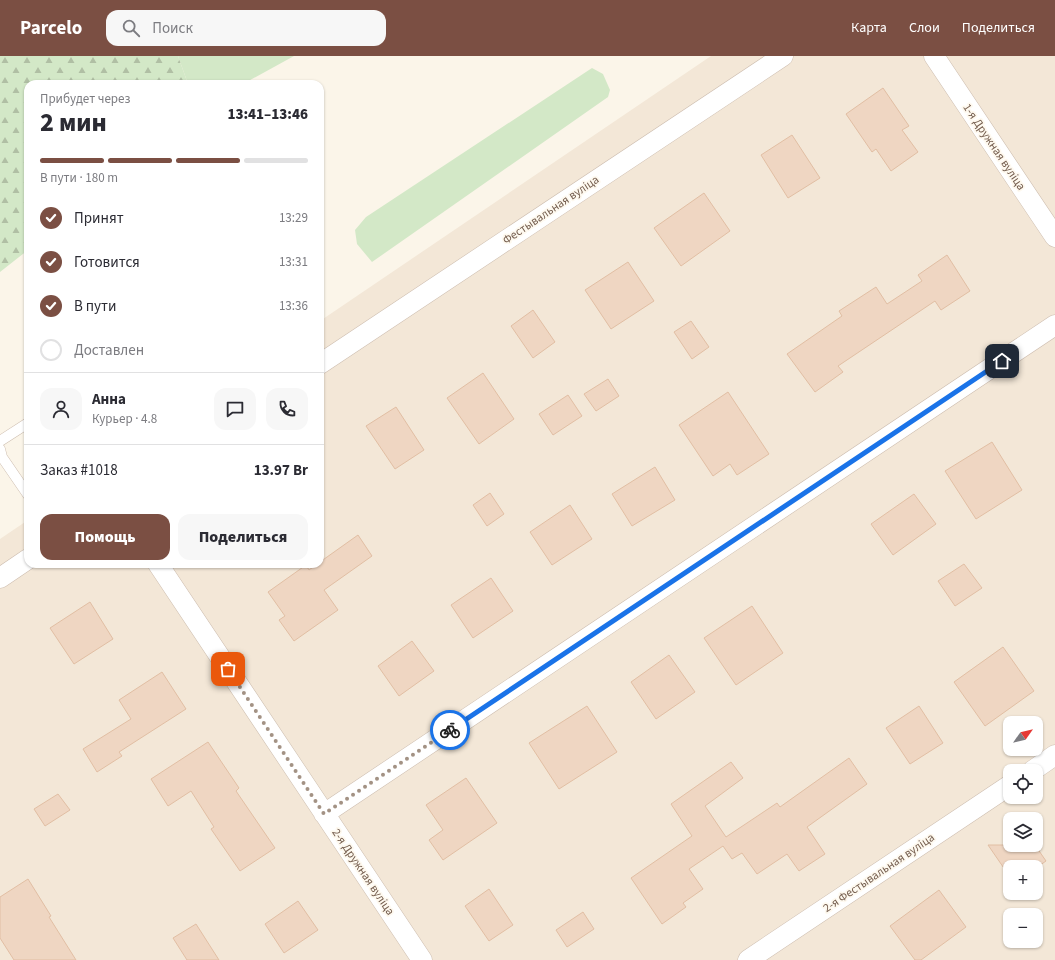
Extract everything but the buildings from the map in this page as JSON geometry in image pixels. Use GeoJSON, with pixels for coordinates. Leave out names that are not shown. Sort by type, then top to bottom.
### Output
{"type":"FeatureCollection","features":[{"type":"Feature","properties":{"kind":"street","name":"Фестывальная вуліца"},"geometry":{"type":"LineString","coordinates":[[324,361],[783,56]]}},
{"type":"Feature","properties":{"kind":"street","name":"1-я Дружная вуліца"},"geometry":{"type":"LineString","coordinates":[[934,56],[1055,237]]}},
{"type":"Feature","properties":{"kind":"street"},"geometry":{"type":"LineString","coordinates":[[324,814],[1055,325]]}},
{"type":"Feature","properties":{"kind":"street"},"geometry":{"type":"LineString","coordinates":[[0,578],[24,562]]}},
{"type":"Feature","properties":{"kind":"street","name":"2-я Дружная вуліца"},"geometry":{"type":"LineString","coordinates":[[161,568],[422,960]]}},
{"type":"Feature","properties":{"kind":"street"},"geometry":{"type":"LineString","coordinates":[[1043,764],[1055,756]]}},
{"type":"Feature","properties":{"kind":"street","name":"2-я Фестывальная вуліца"},"geometry":{"type":"LineString","coordinates":[[748,960],[1003,790]]}},
{"type":"Feature","properties":{"kind":"lane"},"geometry":{"type":"LineString","coordinates":[[0,441],[24,426]]}},
{"type":"Feature","properties":{"kind":"lane"},"geometry":{"type":"LineString","coordinates":[[0,449],[2,457],[24,489]]}},
{"type":"Feature","properties":{"kind":"shaded area"},"geometry":{"type":"Polygon","coordinates":[[[711,56],[1055,56],[1055,960],[0,960],[0,539],[24,523],[24,568],[324,568],[324,318],[711,56]]]}},
{"type":"Feature","properties":{"kind":"green space"},"geometry":{"type":"Polygon","coordinates":[[[0,56],[178,56],[187,80],[24,80],[24,253],[0,272],[0,56]]]}},
{"type":"Feature","properties":{"kind":"green space"},"geometry":{"type":"Polygon","coordinates":[[[178,56],[294,56],[250,80],[187,80],[178,56]]]}},
{"type":"Feature","properties":{"kind":"green space"},"geometry":{"type":"Polygon","coordinates":[[[592,68],[603,74],[610,90],[608,97],[372,262],[357,244],[355,230],[366,217],[592,68]]]}},
{"type":"Feature","properties":{"kind":"way so far"},"geometry":{"type":"LineString","coordinates":[[228,669],[324,814],[450,730]]}},
{"type":"Feature","properties":{"kind":"route"},"geometry":{"type":"LineString","coordinates":[[450,730],[1002,361]]}}]}
